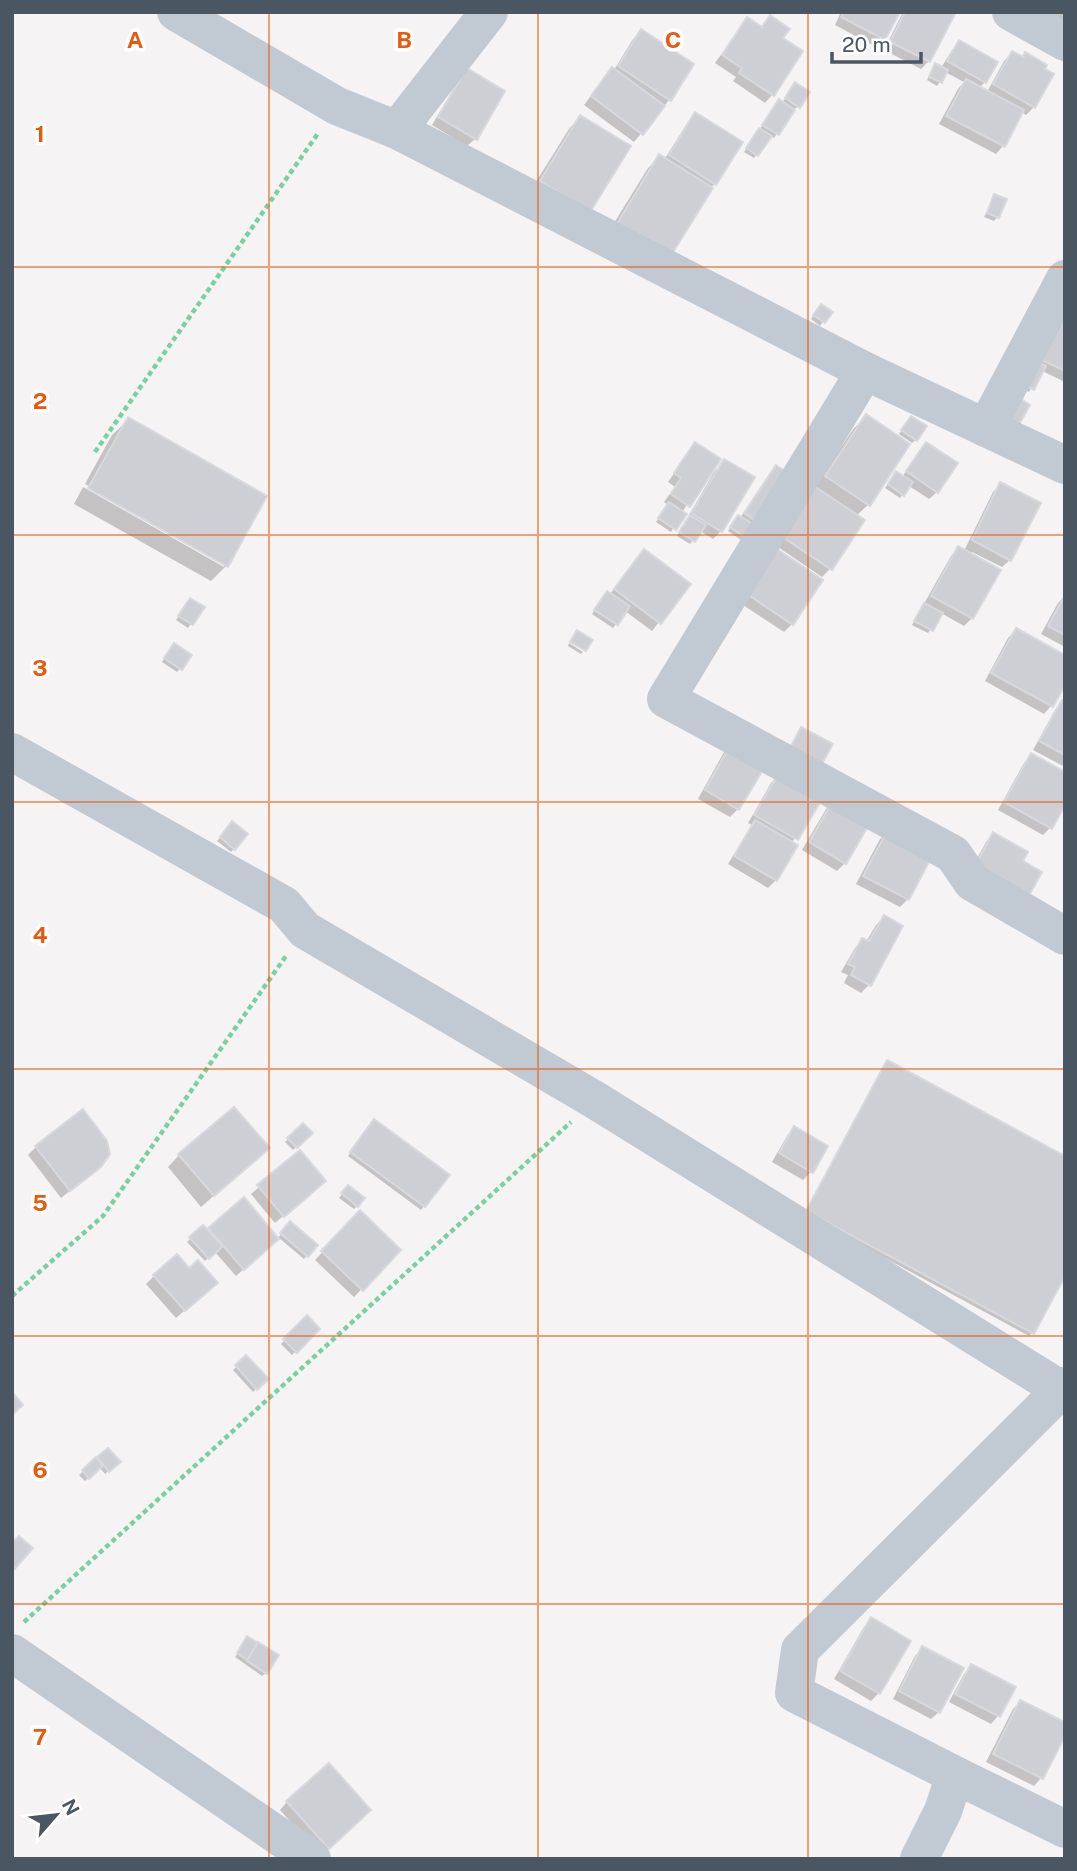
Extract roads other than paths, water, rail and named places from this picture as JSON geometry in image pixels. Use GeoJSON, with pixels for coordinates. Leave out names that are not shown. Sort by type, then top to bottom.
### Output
{"type":"FeatureCollection","features":[{"type":"Feature","properties":{"kind":"street"},"geometry":{"type":"LineString","coordinates":[[176,12],[337,106],[397,130],[865,371],[1065,465]]}},
{"type":"Feature","properties":{"kind":"street"},"geometry":{"type":"LineString","coordinates":[[397,130],[489,12]]}},
{"type":"Feature","properties":{"kind":"street"},"geometry":{"type":"LineString","coordinates":[[1011,12],[1065,43]]}},
{"type":"Feature","properties":{"kind":"street"},"geometry":{"type":"LineString","coordinates":[[986,428],[1065,279]]}},
{"type":"Feature","properties":{"kind":"street"},"geometry":{"type":"LineString","coordinates":[[865,371],[666,699],[953,854],[972,882],[1065,936]]}},
{"type":"Feature","properties":{"kind":"street"},"geometry":{"type":"LineString","coordinates":[[12,752],[285,905],[305,930],[595,1100],[1064,1389],[800,1650],[794,1693],[1065,1829]]}},
{"type":"Feature","properties":{"kind":"street"},"geometry":{"type":"LineString","coordinates":[[17,1638],[312,1859]]}},
{"type":"Feature","properties":{"kind":"street"},"geometry":{"type":"LineString","coordinates":[[919,1859],[943,1811],[955,1775]]}}]}
